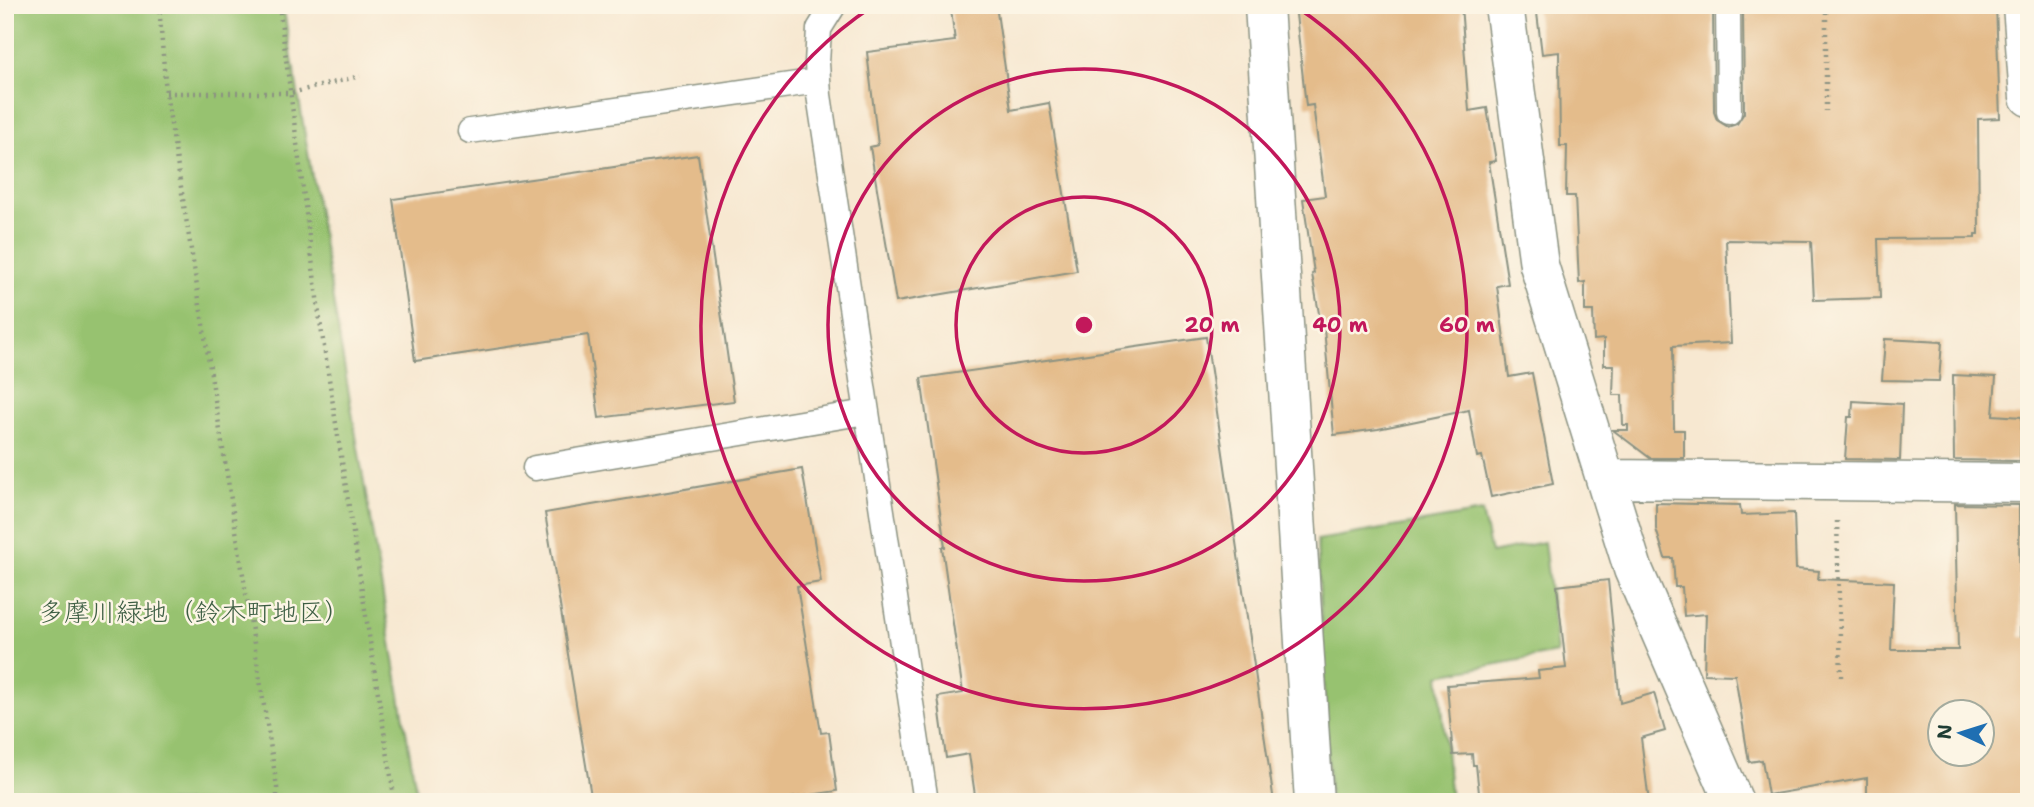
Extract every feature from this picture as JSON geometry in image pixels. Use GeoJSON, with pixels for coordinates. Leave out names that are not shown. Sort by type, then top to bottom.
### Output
{"type":"FeatureCollection","features":[{"type":"Feature","properties":{"kind":"street"},"geometry":{"type":"LineString","coordinates":[[1264,5],[1314,802]]}},
{"type":"Feature","properties":{"kind":"street"},"geometry":{"type":"LineString","coordinates":[[1504,5],[1539,265],[1633,569],[1734,802]]}},
{"type":"Feature","properties":{"kind":"street"},"geometry":{"type":"LineString","coordinates":[[2022,5],[2029,97]]}},
{"type":"Feature","properties":{"kind":"street"},"geometry":{"type":"LineString","coordinates":[[1606,479],[2029,483]]}},
{"type":"Feature","properties":{"kind":"lane"},"geometry":{"type":"LineString","coordinates":[[834,5],[819,29],[818,81],[926,802]]}},
{"type":"Feature","properties":{"kind":"lane"},"geometry":{"type":"LineString","coordinates":[[1728,5],[1729,112]]}},
{"type":"Feature","properties":{"kind":"lane"},"geometry":{"type":"LineString","coordinates":[[470,131],[818,81]]}},
{"type":"Feature","properties":{"kind":"lane"},"geometry":{"type":"LineString","coordinates":[[535,468],[866,412]]}},
{"type":"Feature","properties":{"kind":"path"},"geometry":{"type":"LineString","coordinates":[[159,5],[166,93],[275,773],[277,802]]}},
{"type":"Feature","properties":{"kind":"path"},"geometry":{"type":"LineString","coordinates":[[279,5],[320,321],[395,802]]}},
{"type":"Feature","properties":{"kind":"path"},"geometry":{"type":"LineString","coordinates":[[1826,5],[1826,111]]}},
{"type":"Feature","properties":{"kind":"path"},"geometry":{"type":"LineString","coordinates":[[166,93],[291,93],[360,76]]}},
{"type":"Feature","properties":{"kind":"path"},"geometry":{"type":"LineString","coordinates":[[1837,520],[1841,678]]}},
{"type":"Feature","properties":{"kind":"green space","name":"多摩川緑地（鈴木町地区）"},"geometry":{"type":"Polygon","coordinates":[[[5,5],[283,5],[418,802],[5,802],[5,5]]]}},
{"type":"Feature","properties":{"kind":"green space"},"geometry":{"type":"Polygon","coordinates":[[[1482,512],[1491,553],[1544,542],[1557,653],[1439,675],[1451,802],[1330,802],[1317,540],[1482,512]]]}},
{"type":"Feature","properties":{"kind":"building"},"geometry":{"type":"Polygon","coordinates":[[[996,5],[1011,110],[1049,103],[1077,271],[896,302],[870,147],[878,145],[867,52],[955,41],[951,10],[996,5]]]}},
{"type":"Feature","properties":{"kind":"building"},"geometry":{"type":"Polygon","coordinates":[[[1295,5],[1461,5],[1469,111],[1487,108],[1496,161],[1489,162],[1508,284],[1497,286],[1509,377],[1532,373],[1553,484],[1491,497],[1482,456],[1477,457],[1469,410],[1378,429],[1334,435],[1323,318],[1320,319],[1312,274],[1314,273],[1303,199],[1325,196],[1313,105],[1306,106],[1295,5]]]}},
{"type":"Feature","properties":{"kind":"building"},"geometry":{"type":"Polygon","coordinates":[[[1536,5],[1713,8],[1714,112],[1717,120],[1728,127],[1737,124],[1744,113],[1743,9],[1746,9],[1746,5],[1996,5],[2000,118],[1978,119],[1979,234],[1975,234],[1975,238],[1878,239],[1880,298],[1814,300],[1811,241],[1726,240],[1731,343],[1673,346],[1674,430],[1684,430],[1684,458],[1650,458],[1613,430],[1628,430],[1628,425],[1623,425],[1622,395],[1613,395],[1614,365],[1604,365],[1604,339],[1594,340],[1593,311],[1585,311],[1585,282],[1579,283],[1575,196],[1566,196],[1567,146],[1560,146],[1559,52],[1542,54],[1536,5]]]}},
{"type":"Feature","properties":{"kind":"building"},"geometry":{"type":"Polygon","coordinates":[[[698,155],[734,401],[599,418],[588,335],[415,361],[393,199],[698,155]]]}},
{"type":"Feature","properties":{"kind":"building"},"geometry":{"type":"Polygon","coordinates":[[[1206,337],[1274,802],[976,802],[969,754],[946,758],[938,697],[963,693],[921,378],[1206,337]]]}},
{"type":"Feature","properties":{"kind":"building"},"geometry":{"type":"Polygon","coordinates":[[[1885,339],[1942,342],[1939,381],[1882,380],[1885,339]]]}},
{"type":"Feature","properties":{"kind":"building"},"geometry":{"type":"Polygon","coordinates":[[[1953,375],[1996,377],[1993,415],[2022,417],[2020,461],[1954,460],[1953,375]]]}},
{"type":"Feature","properties":{"kind":"building"},"geometry":{"type":"Polygon","coordinates":[[[1853,401],[1902,404],[1900,460],[1845,459],[1848,417],[1852,417],[1853,401]]]}},
{"type":"Feature","properties":{"kind":"building"},"geometry":{"type":"Polygon","coordinates":[[[802,469],[821,582],[797,586],[821,733],[829,732],[837,791],[790,798],[791,802],[592,802],[545,513],[802,469]]]}},
{"type":"Feature","properties":{"kind":"building"},"geometry":{"type":"Polygon","coordinates":[[[1656,503],[1740,505],[1741,515],[1794,513],[1796,569],[1819,571],[1818,579],[1894,582],[1891,650],[1958,650],[1955,504],[2019,505],[2020,637],[2029,637],[2029,802],[1867,802],[1867,778],[1768,795],[1762,760],[1749,762],[1735,675],[1704,674],[1706,614],[1684,616],[1682,587],[1675,587],[1673,558],[1665,558],[1656,529],[1656,503]]]}},
{"type":"Feature","properties":{"kind":"building"},"geometry":{"type":"Polygon","coordinates":[[[1608,580],[1620,703],[1654,693],[1665,731],[1641,738],[1649,802],[1480,802],[1476,765],[1473,765],[1472,754],[1453,755],[1447,685],[1539,678],[1538,671],[1566,668],[1557,586],[1608,580]]]}}]}
